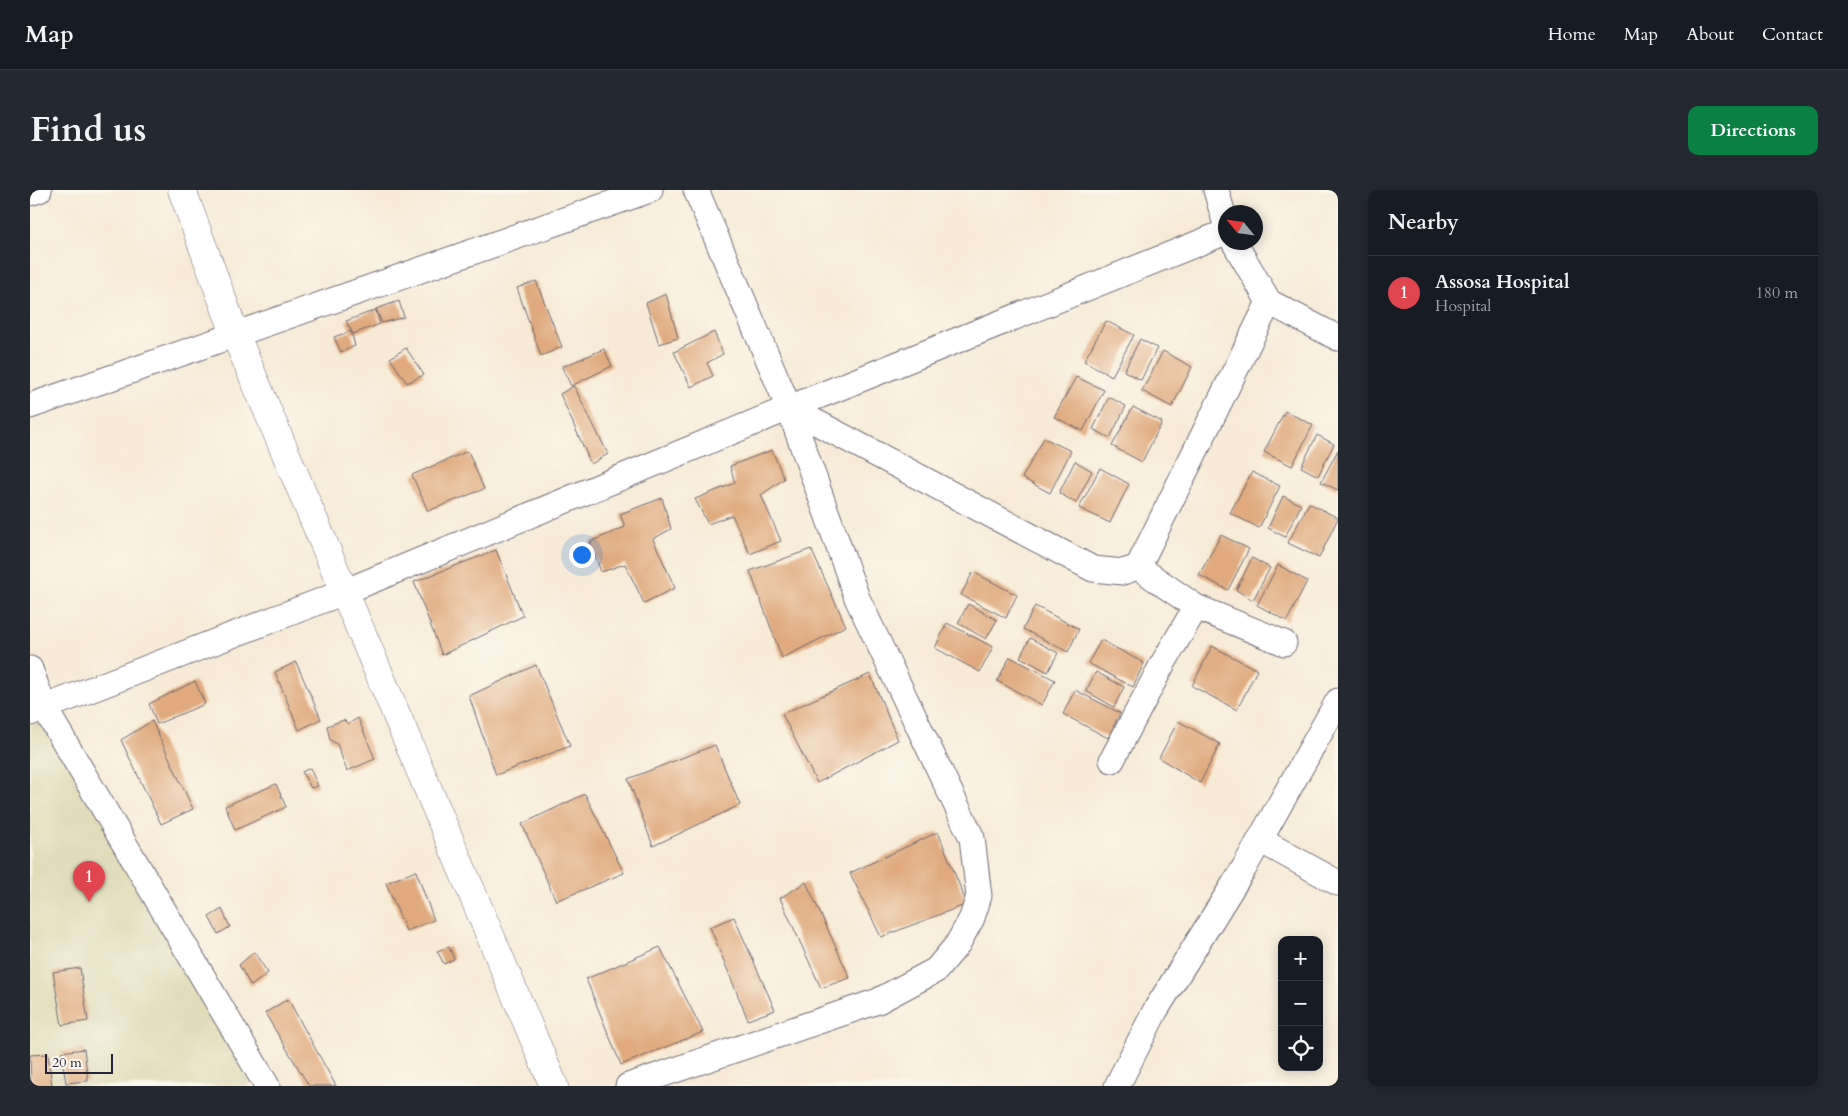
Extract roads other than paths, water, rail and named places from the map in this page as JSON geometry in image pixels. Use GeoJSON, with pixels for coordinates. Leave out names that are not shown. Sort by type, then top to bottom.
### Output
{"type":"FeatureCollection","features":[{"type":"Feature","properties":{"kind":"street"},"geometry":{"type":"LineString","coordinates":[[30,193],[39,190]]}},
{"type":"Feature","properties":{"kind":"street"},"geometry":{"type":"LineString","coordinates":[[182,190],[235,334],[554,1086]]}},
{"type":"Feature","properties":{"kind":"street"},"geometry":{"type":"LineString","coordinates":[[30,406],[650,190]]}},
{"type":"Feature","properties":{"kind":"street"},"geometry":{"type":"LineString","coordinates":[[628,1086],[878,1001],[936,970],[956,945],[972,918],[979,896],[972,838],[857,598],[789,408],[696,190]]}},
{"type":"Feature","properties":{"kind":"street"},"geometry":{"type":"LineString","coordinates":[[1216,190],[1220,205]]}},
{"type":"Feature","properties":{"kind":"street"},"geometry":{"type":"LineString","coordinates":[[37,710],[344,592],[789,408],[1218,235]]}},
{"type":"Feature","properties":{"kind":"street"},"geometry":{"type":"LineString","coordinates":[[1239,250],[1269,302],[1338,338]]}},
{"type":"Feature","properties":{"kind":"street"},"geometry":{"type":"LineString","coordinates":[[789,408],[1093,569],[1123,572],[1138,567],[1269,302]]}},
{"type":"Feature","properties":{"kind":"street"},"geometry":{"type":"LineString","coordinates":[[1138,567],[1196,607],[1284,643]]}},
{"type":"Feature","properties":{"kind":"street"},"geometry":{"type":"LineString","coordinates":[[1112,760],[1166,658],[1196,607]]}},
{"type":"Feature","properties":{"kind":"street"},"geometry":{"type":"LineString","coordinates":[[30,668],[37,710],[267,1086]]}},
{"type":"Feature","properties":{"kind":"street"},"geometry":{"type":"LineString","coordinates":[[1117,1086],[1155,1011],[1260,840],[1338,701]]}},
{"type":"Feature","properties":{"kind":"street"},"geometry":{"type":"LineString","coordinates":[[1260,840],[1338,883]]}},
{"type":"Feature","properties":{"kind":"place","name":"Assosa Hospital"},"geometry":{"type":"Point","coordinates":[89,902]}}]}
